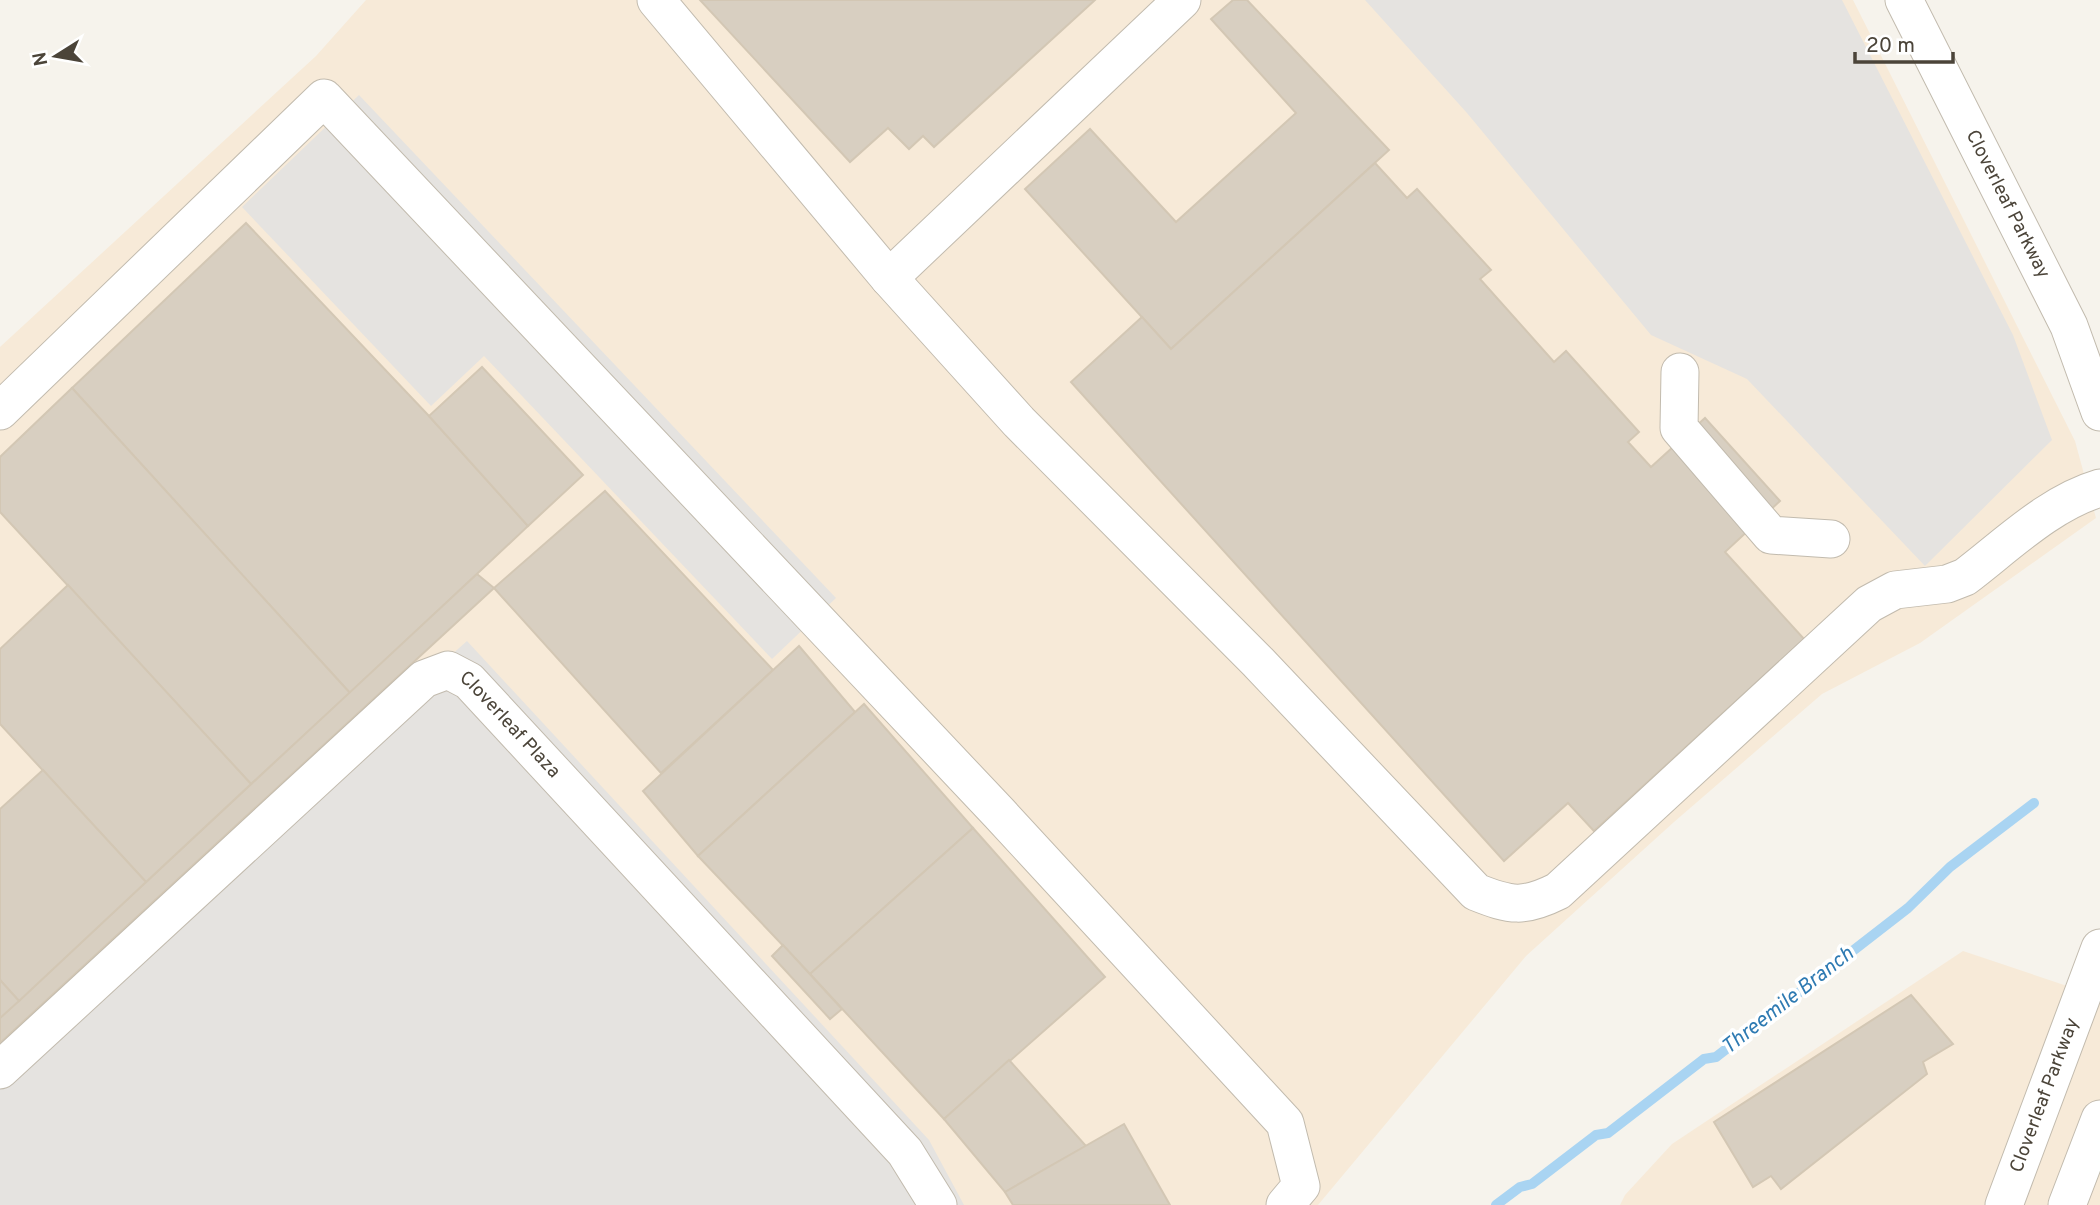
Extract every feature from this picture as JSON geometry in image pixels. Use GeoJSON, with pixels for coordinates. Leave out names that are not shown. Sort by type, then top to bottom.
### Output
{"type":"FeatureCollection","features":[{"type":"Feature","properties":{"kind":"street"},"geometry":{"type":"LineString","coordinates":[[656,0],[889,278],[1019,422],[1258,662],[1476,892],[1500,902],[1519,905],[1537,902],[1558,891],[1869,604],[1895,590],[1947,584],[1965,577],[2060,506],[2084,492],[2100,488]]}},
{"type":"Feature","properties":{"kind":"street"},"geometry":{"type":"LineString","coordinates":[[889,278],[1182,0]]}},
{"type":"Feature","properties":{"kind":"street","name":"Cloverleaf Parkway"},"geometry":{"type":"LineString","coordinates":[[1904,0],[2069,326],[2100,412]]}},
{"type":"Feature","properties":{"kind":"street"},"geometry":{"type":"LineString","coordinates":[[0,411],[324,97],[999,813],[1284,1123],[1301,1186],[1285,1205]]}},
{"type":"Feature","properties":{"kind":"street"},"geometry":{"type":"LineString","coordinates":[[1680,372],[1679,428],[1770,535],[1831,539]]}},
{"type":"Feature","properties":{"kind":"street","name":"Cloverleaf Plaza"},"geometry":{"type":"LineString","coordinates":[[0,1070],[424,679],[447,670],[469,681],[905,1152],[938,1205]]}},
{"type":"Feature","properties":{"kind":"street","name":"Cloverleaf Parkway"},"geometry":{"type":"LineString","coordinates":[[2004,1205],[2100,948]]}},
{"type":"Feature","properties":{"kind":"street"},"geometry":{"type":"LineString","coordinates":[[2067,1205],[2100,1119]]}},
{"type":"Feature","properties":{"kind":"shaded area"},"geometry":{"type":"Polygon","coordinates":[[[366,0],[1853,0],[2075,441],[2096,518],[1920,643],[1822,694],[1674,822],[1526,956],[1318,1205],[0,1205],[0,347],[316,56],[366,0]]]}},
{"type":"Feature","properties":{"kind":"shaded area"},"geometry":{"type":"Polygon","coordinates":[[[1365,0],[1842,0],[2013,335],[2052,440],[1925,566],[1747,379],[1651,335],[1467,113],[1365,0]]]}},
{"type":"Feature","properties":{"kind":"shaded area"},"geometry":{"type":"Polygon","coordinates":[[[359,95],[836,598],[772,659],[484,356],[431,406],[242,207],[359,95]]]}},
{"type":"Feature","properties":{"kind":"shaded area"},"geometry":{"type":"Polygon","coordinates":[[[467,641],[929,1140],[964,1205],[0,1205],[0,1055],[467,641]]]}},
{"type":"Feature","properties":{"kind":"shaded area"},"geometry":{"type":"Polygon","coordinates":[[[1963,951],[2100,997],[2100,1205],[1620,1205],[1625,1195],[1672,1144],[1963,951]]]}},
{"type":"Feature","properties":{"kind":"building"},"geometry":{"type":"Polygon","coordinates":[[[700,0],[1095,0],[934,147],[923,136],[909,149],[888,128],[850,162],[700,0]]]}},
{"type":"Feature","properties":{"kind":"building"},"geometry":{"type":"Polygon","coordinates":[[[1233,0],[1247,0],[1389,150],[1171,349],[1025,189],[1090,129],[1176,222],[1296,113],[1211,19],[1233,0]]]}},
{"type":"Feature","properties":{"kind":"building"},"geometry":{"type":"Polygon","coordinates":[[[1375,163],[1407,198],[1417,189],[1491,270],[1480,279],[1554,362],[1566,351],[1639,432],[1628,442],[1651,467],[1705,418],[1780,501],[1725,552],[1804,639],[1594,831],[1568,803],[1504,861],[1071,382],[1142,317],[1171,349],[1375,163]]]}},
{"type":"Feature","properties":{"kind":"building"},"geometry":{"type":"Polygon","coordinates":[[[246,223],[429,416],[528,526],[350,693],[72,388],[246,223]]]}},
{"type":"Feature","properties":{"kind":"building"},"geometry":{"type":"Polygon","coordinates":[[[482,367],[583,475],[528,526],[429,416],[482,367]]]}},
{"type":"Feature","properties":{"kind":"building"},"geometry":{"type":"Polygon","coordinates":[[[72,388],[350,693],[251,784],[0,512],[0,457],[72,388]]]}},
{"type":"Feature","properties":{"kind":"building"},"geometry":{"type":"Polygon","coordinates":[[[605,491],[773,670],[661,773],[494,588],[605,491]]]}},
{"type":"Feature","properties":{"kind":"building"},"geometry":{"type":"Polygon","coordinates":[[[477,574],[494,588],[0,1043],[0,1018],[477,574]]]}},
{"type":"Feature","properties":{"kind":"building"},"geometry":{"type":"Polygon","coordinates":[[[68,585],[251,784],[146,882],[0,724],[0,649],[68,585]]]}},
{"type":"Feature","properties":{"kind":"building"},"geometry":{"type":"Polygon","coordinates":[[[799,646],[855,712],[698,856],[643,791],[799,646]]]}},
{"type":"Feature","properties":{"kind":"building"},"geometry":{"type":"Polygon","coordinates":[[[864,704],[973,828],[810,974],[698,856],[864,704]]]}},
{"type":"Feature","properties":{"kind":"building"},"geometry":{"type":"Polygon","coordinates":[[[43,770],[146,882],[19,1001],[0,980],[0,809],[43,770]]]}},
{"type":"Feature","properties":{"kind":"building"},"geometry":{"type":"Polygon","coordinates":[[[973,828],[1105,977],[944,1119],[810,974],[973,828]]]}},
{"type":"Feature","properties":{"kind":"building"},"geometry":{"type":"Polygon","coordinates":[[[783,945],[842,1009],[830,1019],[772,956],[783,945]]]}},
{"type":"Feature","properties":{"kind":"building"},"geometry":{"type":"Polygon","coordinates":[[[0,980],[19,1001],[0,1018],[0,980]]]}},
{"type":"Feature","properties":{"kind":"building"},"geometry":{"type":"Polygon","coordinates":[[[1911,995],[1953,1044],[1923,1062],[1927,1074],[1781,1189],[1771,1176],[1753,1187],[1714,1122],[1911,995]]]}},
{"type":"Feature","properties":{"kind":"building"},"geometry":{"type":"Polygon","coordinates":[[[1009,1060],[1086,1146],[1005,1192],[944,1119],[1009,1060]]]}},
{"type":"Feature","properties":{"kind":"building"},"geometry":{"type":"Polygon","coordinates":[[[1124,1124],[1170,1205],[1013,1205],[1005,1192],[1124,1124]]]}},
{"type":"Feature","properties":{"kind":"waterway","name":"Threemile Branch"},"geometry":{"type":"LineString","coordinates":[[1496,1205],[1520,1187],[1532,1184],[1596,1135],[1608,1133],[1704,1059],[1716,1057],[1908,908],[1950,867],[2034,803]]}}]}
